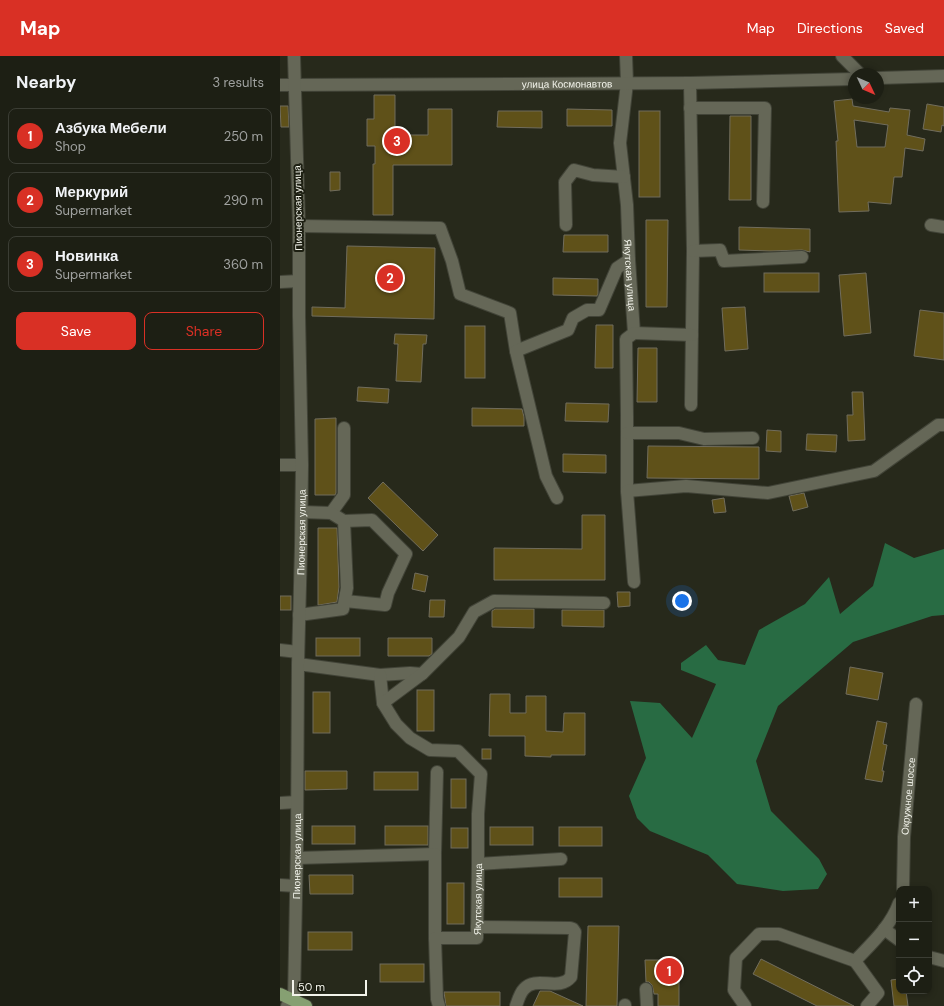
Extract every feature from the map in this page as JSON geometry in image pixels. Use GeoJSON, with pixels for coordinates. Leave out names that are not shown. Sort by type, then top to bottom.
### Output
{"type":"FeatureCollection","features":[{"type":"Feature","properties":{"kind":"main road"},"geometry":{"type":"LineString","coordinates":[[280,994],[290,1003],[306,1006]]}},
{"type":"Feature","properties":{"kind":"street","name":"Пионерская улица"},"geometry":{"type":"LineString","coordinates":[[290,1003],[297,858],[298,658],[302,512],[299,226],[294,56]]}},
{"type":"Feature","properties":{"kind":"street","name":"Якутская улица"},"geometry":{"type":"LineString","coordinates":[[626,56],[627,83],[620,143],[627,205],[634,333],[626,340],[627,491],[634,582]]}},
{"type":"Feature","properties":{"kind":"street"},"geometry":{"type":"LineString","coordinates":[[842,56],[854,68]]}},
{"type":"Feature","properties":{"kind":"street"},"geometry":{"type":"LineString","coordinates":[[884,78],[944,76]]}},
{"type":"Feature","properties":{"kind":"street","name":"улица Космонавтов"},"geometry":{"type":"LineString","coordinates":[[280,85],[690,83],[848,79]]}},
{"type":"Feature","properties":{"kind":"street"},"geometry":{"type":"LineString","coordinates":[[690,83],[693,251],[691,404]]}},
{"type":"Feature","properties":{"kind":"street"},"geometry":{"type":"LineString","coordinates":[[690,108],[765,108],[763,202]]}},
{"type":"Feature","properties":{"kind":"street"},"geometry":{"type":"LineString","coordinates":[[566,225],[565,182],[574,170],[593,176],[624,177]]}},
{"type":"Feature","properties":{"kind":"street"},"geometry":{"type":"LineString","coordinates":[[931,225],[944,228]]}},
{"type":"Feature","properties":{"kind":"street"},"geometry":{"type":"LineString","coordinates":[[299,226],[440,228],[452,261],[460,294],[510,313],[516,351],[546,476],[557,498]]}},
{"type":"Feature","properties":{"kind":"street"},"geometry":{"type":"LineString","coordinates":[[693,251],[720,250],[724,261],[802,257]]}},
{"type":"Feature","properties":{"kind":"street"},"geometry":{"type":"LineString","coordinates":[[516,351],[568,330],[573,318],[587,310],[599,310],[617,268],[629,260]]}},
{"type":"Feature","properties":{"kind":"street"},"geometry":{"type":"LineString","coordinates":[[280,282],[299,281]]}},
{"type":"Feature","properties":{"kind":"street"},"geometry":{"type":"LineString","coordinates":[[634,333],[692,335]]}},
{"type":"Feature","properties":{"kind":"street"},"geometry":{"type":"LineString","coordinates":[[627,491],[686,486],[768,493],[874,471],[938,425],[944,425]]}},
{"type":"Feature","properties":{"kind":"street"},"geometry":{"type":"LineString","coordinates":[[331,513],[344,495],[344,428]]}},
{"type":"Feature","properties":{"kind":"street"},"geometry":{"type":"LineString","coordinates":[[627,432],[679,433],[704,439],[753,438]]}},
{"type":"Feature","properties":{"kind":"street"},"geometry":{"type":"LineString","coordinates":[[280,466],[302,465]]}},
{"type":"Feature","properties":{"kind":"street"},"geometry":{"type":"LineString","coordinates":[[302,512],[331,513],[344,521],[372,520],[406,554],[388,593],[385,605],[345,601]]}},
{"type":"Feature","properties":{"kind":"street"},"geometry":{"type":"LineString","coordinates":[[299,615],[343,609],[347,588],[344,521]]}},
{"type":"Feature","properties":{"kind":"street"},"geometry":{"type":"LineString","coordinates":[[383,703],[422,674],[459,636],[474,612],[494,601],[604,603]]}},
{"type":"Feature","properties":{"kind":"street"},"geometry":{"type":"LineString","coordinates":[[280,650],[298,658],[380,675],[410,673],[422,674]]}},
{"type":"Feature","properties":{"kind":"street"},"geometry":{"type":"LineString","coordinates":[[380,675],[383,703]]}},
{"type":"Feature","properties":{"kind":"street","name":"Якутская улица"},"geometry":{"type":"LineString","coordinates":[[383,703],[396,724],[410,738],[430,750],[458,751],[480,774],[478,814],[477,938],[435,938]]}},
{"type":"Feature","properties":{"kind":"street","name":"Окружное шоссе"},"geometry":{"type":"LineString","coordinates":[[903,886],[904,837],[916,704]]}},
{"type":"Feature","properties":{"kind":"street"},"geometry":{"type":"LineString","coordinates":[[437,772],[435,938],[437,999],[440,1006]]}},
{"type":"Feature","properties":{"kind":"street"},"geometry":{"type":"LineString","coordinates":[[280,803],[297,802]]}},
{"type":"Feature","properties":{"kind":"street"},"geometry":{"type":"LineString","coordinates":[[297,858],[436,854]]}},
{"type":"Feature","properties":{"kind":"street"},"geometry":{"type":"LineString","coordinates":[[478,864],[561,859]]}},
{"type":"Feature","properties":{"kind":"street"},"geometry":{"type":"LineString","coordinates":[[280,885],[296,886]]}},
{"type":"Feature","properties":{"kind":"street"},"geometry":{"type":"LineString","coordinates":[[855,961],[884,929],[896,912]]}},
{"type":"Feature","properties":{"kind":"street"},"geometry":{"type":"LineString","coordinates":[[477,927],[570,928],[575,932],[571,977],[568,982],[562,984],[535,983],[529,985],[524,988],[516,1006]]}},
{"type":"Feature","properties":{"kind":"street"},"geometry":{"type":"LineString","coordinates":[[884,929],[896,938]]}},
{"type":"Feature","properties":{"kind":"street"},"geometry":{"type":"LineString","coordinates":[[745,1006],[734,990],[736,958],[760,934],[779,934],[855,961],[878,993],[881,1006]]}},
{"type":"Feature","properties":{"kind":"street"},"geometry":{"type":"LineString","coordinates":[[932,958],[944,961]]}},
{"type":"Feature","properties":{"kind":"street"},"geometry":{"type":"LineString","coordinates":[[646,989],[647,1006]]}},
{"type":"Feature","properties":{"kind":"street"},"geometry":{"type":"LineString","coordinates":[[867,1006],[878,993]]}},
{"type":"Feature","properties":{"kind":"shaded area"},"geometry":{"type":"Polygon","coordinates":[[[885,543],[914,558],[944,549],[944,615],[932,616],[853,642],[778,706],[756,761],[771,811],[819,859],[827,874],[818,889],[783,891],[737,884],[708,855],[650,831],[637,818],[629,796],[646,758],[630,701],[660,703],[692,738],[716,684],[681,670],[681,663],[706,645],[718,660],[745,665],[759,630],[805,604],[829,577],[840,614],[873,586],[885,543]]]}},
{"type":"Feature","properties":{"kind":"building"},"geometry":{"type":"Polygon","coordinates":[[[374,95],[395,95],[395,135],[428,135],[428,109],[452,109],[452,165],[393,165],[393,215],[373,215],[373,164],[375,164],[375,146],[367,146],[367,119],[374,119],[374,95]]]}},
{"type":"Feature","properties":{"kind":"building"},"geometry":{"type":"Polygon","coordinates":[[[848,99],[848,104],[853,104],[853,106],[889,112],[890,108],[910,110],[907,135],[925,139],[923,151],[905,148],[902,177],[894,177],[891,204],[868,202],[869,211],[839,212],[836,141],[838,141],[834,101],[848,99]],[[854,120],[857,147],[885,147],[888,125],[854,120]]]}},
{"type":"Feature","properties":{"kind":"building"},"geometry":{"type":"Polygon","coordinates":[[[927,104],[944,107],[944,126],[942,125],[941,132],[923,129],[927,104]]]}},
{"type":"Feature","properties":{"kind":"building"},"geometry":{"type":"Polygon","coordinates":[[[280,106],[288,106],[289,127],[281,127],[280,106]]]}},
{"type":"Feature","properties":{"kind":"building"},"geometry":{"type":"Polygon","coordinates":[[[567,109],[612,110],[612,126],[567,126],[567,109]]]}},
{"type":"Feature","properties":{"kind":"building"},"geometry":{"type":"Polygon","coordinates":[[[498,111],[542,111],[542,128],[497,127],[498,111]]]}},
{"type":"Feature","properties":{"kind":"building"},"geometry":{"type":"Polygon","coordinates":[[[639,111],[660,111],[660,197],[639,197],[639,111]]]}},
{"type":"Feature","properties":{"kind":"building"},"geometry":{"type":"Polygon","coordinates":[[[730,116],[751,116],[751,200],[729,200],[730,116]]]}},
{"type":"Feature","properties":{"kind":"building"},"geometry":{"type":"Polygon","coordinates":[[[330,172],[340,172],[340,190],[330,191],[330,172]]]}},
{"type":"Feature","properties":{"kind":"building"},"geometry":{"type":"Polygon","coordinates":[[[646,220],[668,220],[667,307],[646,307],[646,220]]]}},
{"type":"Feature","properties":{"kind":"building"},"geometry":{"type":"Polygon","coordinates":[[[739,227],[810,229],[810,252],[802,250],[739,250],[739,227]]]}},
{"type":"Feature","properties":{"kind":"building"},"geometry":{"type":"Polygon","coordinates":[[[564,235],[608,235],[608,252],[563,252],[564,235]]]}},
{"type":"Feature","properties":{"kind":"building"},"geometry":{"type":"Polygon","coordinates":[[[347,246],[435,248],[434,319],[312,316],[312,307],[345,308],[347,246]]]}},
{"type":"Feature","properties":{"kind":"building"},"geometry":{"type":"Polygon","coordinates":[[[764,273],[819,273],[819,292],[764,292],[764,273]]]}},
{"type":"Feature","properties":{"kind":"building"},"geometry":{"type":"Polygon","coordinates":[[[866,273],[871,333],[844,336],[839,275],[866,273]]]}},
{"type":"Feature","properties":{"kind":"building"},"geometry":{"type":"Polygon","coordinates":[[[553,278],[598,279],[598,294],[597,296],[553,295],[553,278]]]}},
{"type":"Feature","properties":{"kind":"building"},"geometry":{"type":"Polygon","coordinates":[[[745,307],[748,349],[725,351],[722,308],[745,307]]]}},
{"type":"Feature","properties":{"kind":"building"},"geometry":{"type":"Polygon","coordinates":[[[920,310],[944,313],[944,360],[914,356],[920,310]]]}},
{"type":"Feature","properties":{"kind":"building"},"geometry":{"type":"Polygon","coordinates":[[[596,325],[613,325],[613,368],[595,368],[596,325]]]}},
{"type":"Feature","properties":{"kind":"building"},"geometry":{"type":"Polygon","coordinates":[[[465,326],[485,326],[485,378],[465,378],[465,326]]]}},
{"type":"Feature","properties":{"kind":"building"},"geometry":{"type":"Polygon","coordinates":[[[395,334],[427,335],[426,344],[423,344],[421,382],[396,381],[398,344],[394,344],[395,334]]]}},
{"type":"Feature","properties":{"kind":"building"},"geometry":{"type":"Polygon","coordinates":[[[638,348],[657,348],[657,402],[637,402],[638,348]]]}},
{"type":"Feature","properties":{"kind":"building"},"geometry":{"type":"Polygon","coordinates":[[[358,387],[389,389],[388,403],[357,401],[358,387]]]}},
{"type":"Feature","properties":{"kind":"building"},"geometry":{"type":"Polygon","coordinates":[[[852,392],[863,392],[865,440],[848,441],[847,415],[853,415],[852,392]]]}},
{"type":"Feature","properties":{"kind":"building"},"geometry":{"type":"Polygon","coordinates":[[[566,403],[609,404],[608,422],[565,421],[566,403]]]}},
{"type":"Feature","properties":{"kind":"building"},"geometry":{"type":"Polygon","coordinates":[[[472,408],[522,409],[524,426],[472,426],[472,408]]]}},
{"type":"Feature","properties":{"kind":"building"},"geometry":{"type":"Polygon","coordinates":[[[336,418],[336,493],[335,495],[315,495],[315,419],[336,418]]]}},
{"type":"Feature","properties":{"kind":"building"},"geometry":{"type":"Polygon","coordinates":[[[767,430],[781,431],[781,452],[766,451],[767,430]]]}},
{"type":"Feature","properties":{"kind":"building"},"geometry":{"type":"Polygon","coordinates":[[[807,434],[837,435],[836,452],[806,450],[807,434]]]}},
{"type":"Feature","properties":{"kind":"building"},"geometry":{"type":"Polygon","coordinates":[[[648,446],[759,447],[759,479],[647,478],[648,446]]]}},
{"type":"Feature","properties":{"kind":"building"},"geometry":{"type":"Polygon","coordinates":[[[563,454],[606,455],[606,473],[563,472],[563,454]]]}},
{"type":"Feature","properties":{"kind":"building"},"geometry":{"type":"Polygon","coordinates":[[[383,482],[438,535],[423,551],[368,498],[383,482]]]}},
{"type":"Feature","properties":{"kind":"building"},"geometry":{"type":"Polygon","coordinates":[[[804,493],[808,507],[793,511],[789,496],[804,493]]]}},
{"type":"Feature","properties":{"kind":"building"},"geometry":{"type":"Polygon","coordinates":[[[724,498],[726,512],[714,513],[712,500],[724,498]]]}},
{"type":"Feature","properties":{"kind":"building"},"geometry":{"type":"Polygon","coordinates":[[[582,515],[605,515],[605,580],[494,580],[494,548],[582,549],[582,515]]]}},
{"type":"Feature","properties":{"kind":"building"},"geometry":{"type":"Polygon","coordinates":[[[318,528],[337,528],[339,587],[337,602],[319,605],[318,605],[318,528]]]}},
{"type":"Feature","properties":{"kind":"building"},"geometry":{"type":"Polygon","coordinates":[[[415,573],[428,576],[425,592],[412,589],[415,573]]]}},
{"type":"Feature","properties":{"kind":"building"},"geometry":{"type":"Polygon","coordinates":[[[617,592],[630,592],[630,606],[618,607],[617,592]]]}},
{"type":"Feature","properties":{"kind":"building"},"geometry":{"type":"Polygon","coordinates":[[[280,596],[291,596],[291,610],[280,610],[280,596]]]}},
{"type":"Feature","properties":{"kind":"building"},"geometry":{"type":"Polygon","coordinates":[[[430,600],[445,600],[444,617],[429,617],[430,600]]]}},
{"type":"Feature","properties":{"kind":"building"},"geometry":{"type":"Polygon","coordinates":[[[495,609],[534,609],[534,628],[492,627],[492,611],[495,609]]]}},
{"type":"Feature","properties":{"kind":"building"},"geometry":{"type":"Polygon","coordinates":[[[562,610],[604,610],[604,627],[562,626],[562,610]]]}},
{"type":"Feature","properties":{"kind":"building"},"geometry":{"type":"Polygon","coordinates":[[[316,638],[360,638],[360,656],[316,656],[316,638]]]}},
{"type":"Feature","properties":{"kind":"building"},"geometry":{"type":"Polygon","coordinates":[[[388,638],[432,638],[432,654],[429,656],[388,656],[388,638]]]}},
{"type":"Feature","properties":{"kind":"building"},"geometry":{"type":"Polygon","coordinates":[[[850,667],[883,673],[878,700],[846,694],[850,667]]]}},
{"type":"Feature","properties":{"kind":"building"},"geometry":{"type":"Polygon","coordinates":[[[417,690],[434,690],[434,731],[417,731],[417,690]]]}},
{"type":"Feature","properties":{"kind":"building"},"geometry":{"type":"Polygon","coordinates":[[[313,692],[330,692],[330,733],[313,733],[313,692]]]}},
{"type":"Feature","properties":{"kind":"building"},"geometry":{"type":"Polygon","coordinates":[[[490,694],[510,694],[510,713],[526,713],[526,696],[546,696],[546,731],[563,732],[564,713],[585,713],[585,755],[551,755],[551,757],[525,756],[525,736],[489,736],[490,694]]]}},
{"type":"Feature","properties":{"kind":"building"},"geometry":{"type":"Polygon","coordinates":[[[877,721],[887,723],[883,744],[887,745],[882,771],[884,771],[882,782],[865,779],[877,721]]]}},
{"type":"Feature","properties":{"kind":"building"},"geometry":{"type":"Polygon","coordinates":[[[482,749],[491,749],[491,759],[482,759],[482,749]]]}},
{"type":"Feature","properties":{"kind":"building"},"geometry":{"type":"Polygon","coordinates":[[[305,771],[347,771],[347,789],[305,790],[305,771]]]}},
{"type":"Feature","properties":{"kind":"building"},"geometry":{"type":"Polygon","coordinates":[[[374,772],[418,772],[418,790],[374,790],[374,772]]]}},
{"type":"Feature","properties":{"kind":"building"},"geometry":{"type":"Polygon","coordinates":[[[451,779],[466,779],[466,808],[451,808],[451,779]]]}},
{"type":"Feature","properties":{"kind":"building"},"geometry":{"type":"Polygon","coordinates":[[[312,826],[355,826],[355,844],[312,844],[312,826]]]}},
{"type":"Feature","properties":{"kind":"building"},"geometry":{"type":"Polygon","coordinates":[[[385,826],[428,826],[428,845],[385,845],[385,826]]]}},
{"type":"Feature","properties":{"kind":"building"},"geometry":{"type":"Polygon","coordinates":[[[490,827],[533,827],[533,845],[490,845],[490,827]]]}},
{"type":"Feature","properties":{"kind":"building"},"geometry":{"type":"Polygon","coordinates":[[[559,827],[602,827],[602,846],[559,846],[559,827]]]}},
{"type":"Feature","properties":{"kind":"building"},"geometry":{"type":"Polygon","coordinates":[[[451,828],[468,828],[468,848],[451,848],[451,828]]]}},
{"type":"Feature","properties":{"kind":"building"},"geometry":{"type":"Polygon","coordinates":[[[309,875],[353,875],[353,894],[310,894],[309,875]]]}},
{"type":"Feature","properties":{"kind":"building"},"geometry":{"type":"Polygon","coordinates":[[[559,878],[602,878],[602,897],[559,897],[559,878]]]}},
{"type":"Feature","properties":{"kind":"building"},"geometry":{"type":"Polygon","coordinates":[[[447,883],[464,883],[464,924],[447,924],[447,883]]]}},
{"type":"Feature","properties":{"kind":"building"},"geometry":{"type":"Polygon","coordinates":[[[588,926],[619,926],[617,1006],[586,1006],[588,926]]]}},
{"type":"Feature","properties":{"kind":"building"},"geometry":{"type":"Polygon","coordinates":[[[308,932],[352,932],[352,950],[308,950],[308,932]]]}},
{"type":"Feature","properties":{"kind":"building"},"geometry":{"type":"Polygon","coordinates":[[[761,959],[854,1006],[817,1006],[753,974],[761,959]]]}},
{"type":"Feature","properties":{"kind":"building"},"geometry":{"type":"Polygon","coordinates":[[[645,960],[679,960],[679,1006],[658,1006],[658,994],[654,994],[652,985],[649,982],[646,982],[645,960]]]}},
{"type":"Feature","properties":{"kind":"building"},"geometry":{"type":"Polygon","coordinates":[[[380,964],[424,964],[424,982],[380,982],[380,964]]]}},
{"type":"Feature","properties":{"kind":"building"},"geometry":{"type":"Polygon","coordinates":[[[896,979],[896,994],[906,994],[908,1006],[894,1006],[891,980],[896,979]]]}},
{"type":"Feature","properties":{"kind":"building"},"geometry":{"type":"Polygon","coordinates":[[[540,991],[550,991],[583,1006],[533,1006],[540,991]]]}},
{"type":"Feature","properties":{"kind":"building"},"geometry":{"type":"Polygon","coordinates":[[[444,992],[500,992],[500,1006],[446,1006],[444,992]]]}},
{"type":"Feature","properties":{"kind":"place","name":"Новинка"},"geometry":{"type":"Point","coordinates":[397,141]}},
{"type":"Feature","properties":{"kind":"place","name":"Меркурий"},"geometry":{"type":"Point","coordinates":[390,278]}},
{"type":"Feature","properties":{"kind":"place","name":"Азбука Мебели"},"geometry":{"type":"Point","coordinates":[669,971]}}]}
